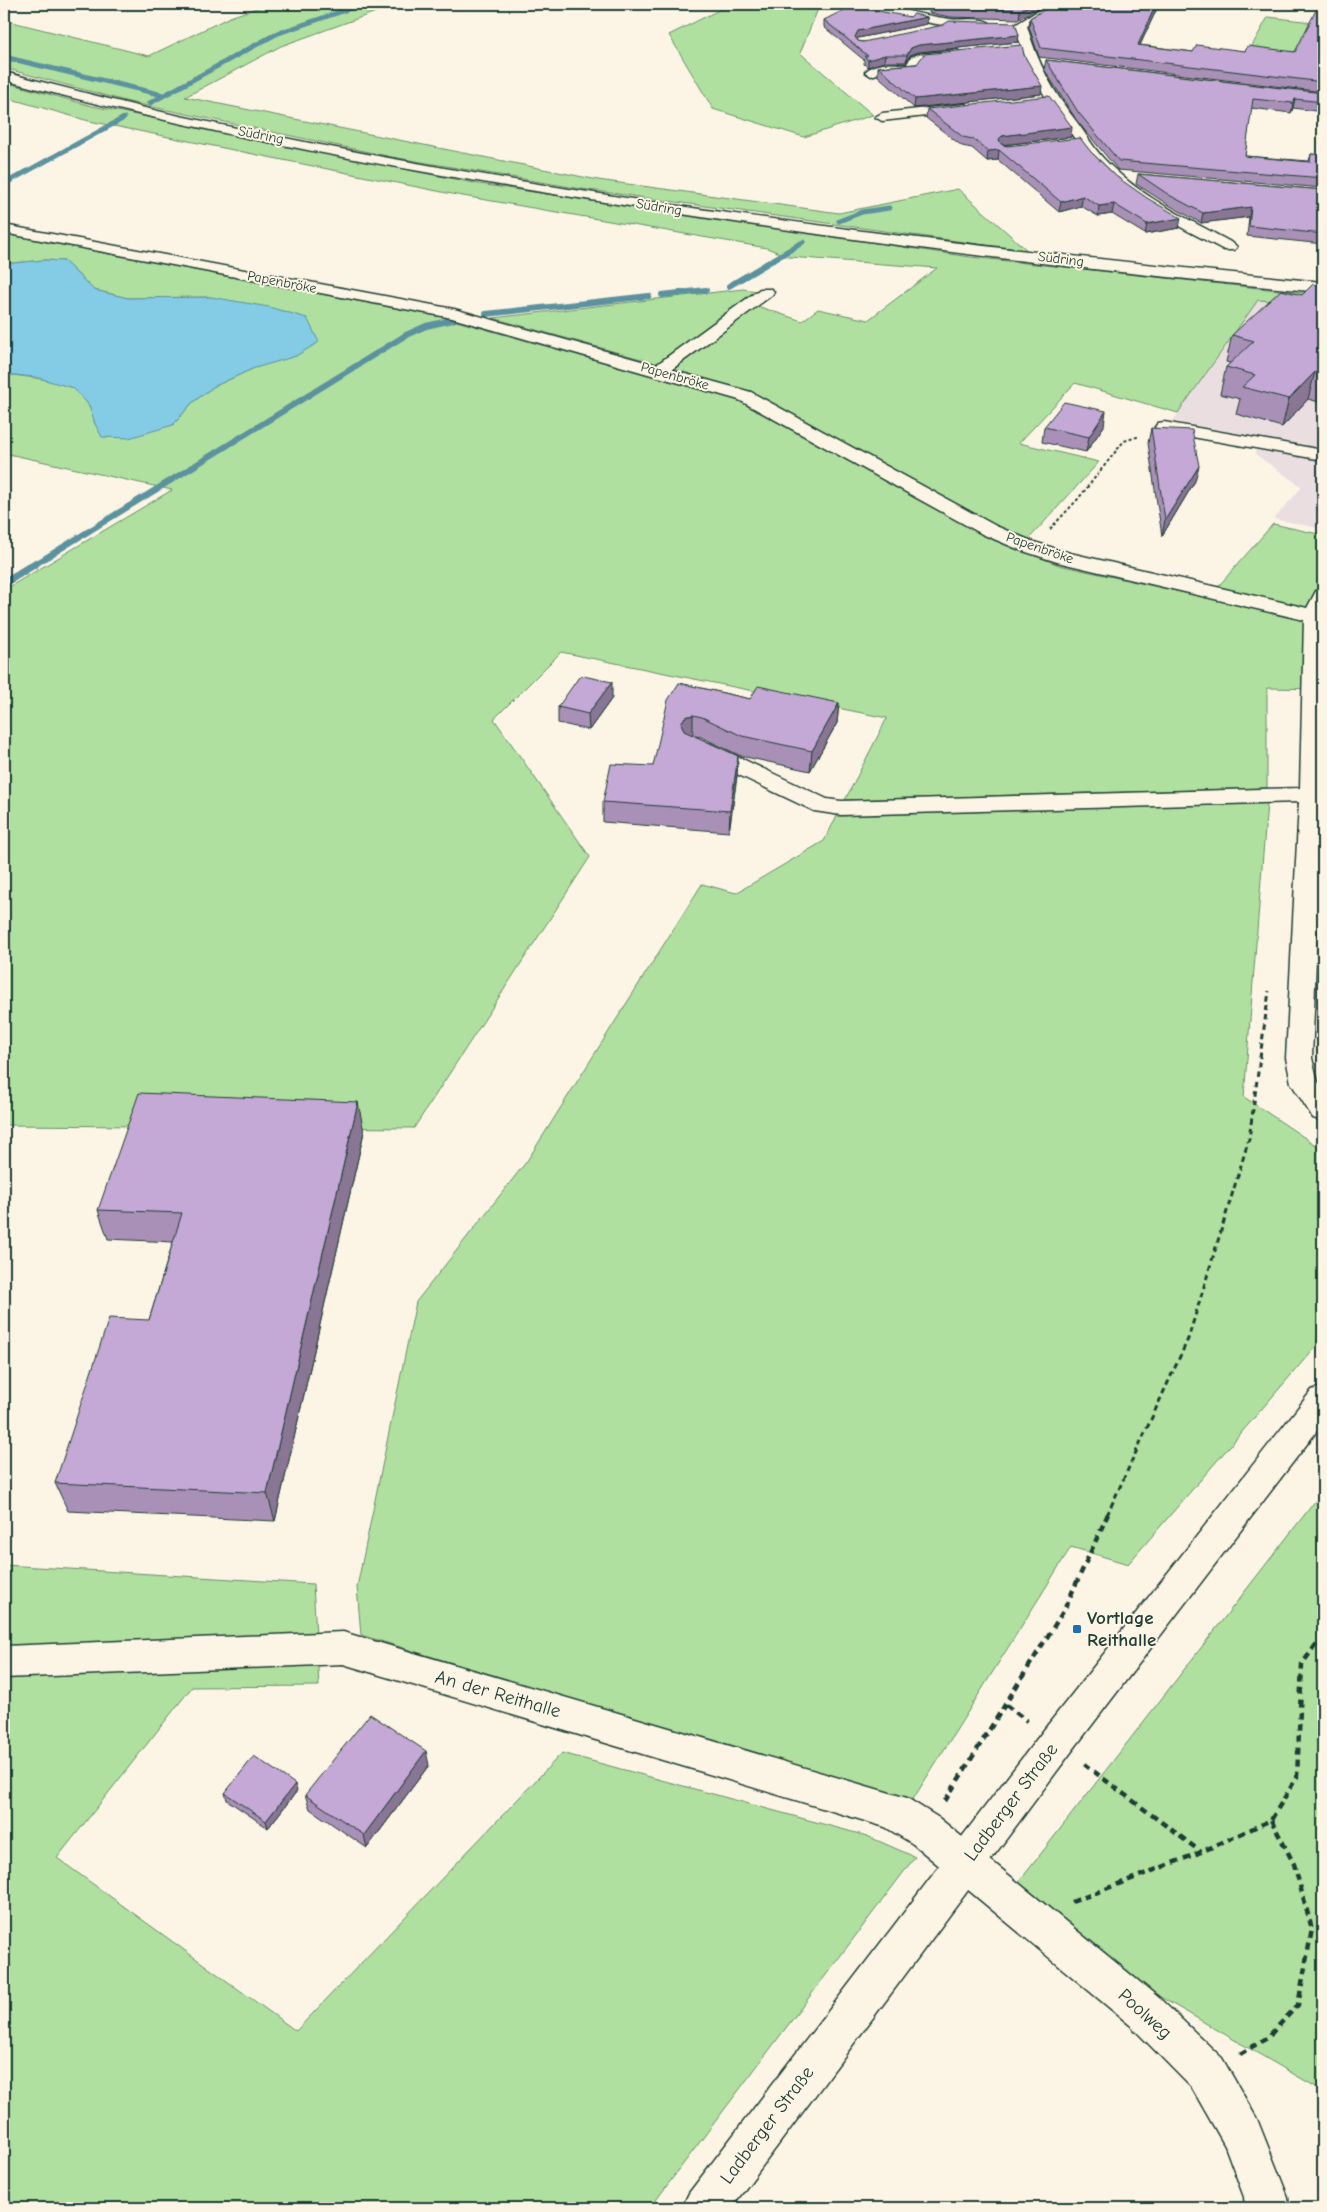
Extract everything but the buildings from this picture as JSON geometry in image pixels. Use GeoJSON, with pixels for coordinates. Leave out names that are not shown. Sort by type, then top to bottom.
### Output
{"type":"FeatureCollection","features":[{"type":"Feature","properties":{"kind":"street"},"geometry":{"type":"LineString","coordinates":[[856,4],[950,22],[994,24]]}},
{"type":"Feature","properties":{"kind":"street"},"geometry":{"type":"LineString","coordinates":[[1057,4],[1016,25],[1021,48],[1031,62],[1046,99],[1084,141],[1099,162],[1115,176],[1156,207],[1229,247]]}},
{"type":"Feature","properties":{"kind":"street"},"geometry":{"type":"LineString","coordinates":[[926,29],[950,22]]}},
{"type":"Feature","properties":{"kind":"street"},"geometry":{"type":"LineString","coordinates":[[872,72],[882,68],[912,68],[916,60],[967,53]]}},
{"type":"Feature","properties":{"kind":"street"},"geometry":{"type":"LineString","coordinates":[[1031,62],[1051,64]]}},
{"type":"Feature","properties":{"kind":"street","name":"Südring"},"geometry":{"type":"LineString","coordinates":[[4,76],[131,108],[218,127],[387,161],[555,190],[886,239],[1323,287]]}},
{"type":"Feature","properties":{"kind":"street"},"geometry":{"type":"LineString","coordinates":[[882,117],[981,106]]}},
{"type":"Feature","properties":{"kind":"street"},"geometry":{"type":"LineString","coordinates":[[1064,143],[1084,141]]}},
{"type":"Feature","properties":{"kind":"street"},"geometry":{"type":"LineString","coordinates":[[1115,176],[1135,178]]}},
{"type":"Feature","properties":{"kind":"street","name":"Papenbröke"},"geometry":{"type":"LineString","coordinates":[[4,229],[454,314],[659,371],[744,396],[989,530],[1027,546],[1064,558],[1319,606]]}},
{"type":"Feature","properties":{"kind":"street"},"geometry":{"type":"LineString","coordinates":[[659,371],[766,292]]}},
{"type":"Feature","properties":{"kind":"street"},"geometry":{"type":"LineString","coordinates":[[1164,427],[1323,456]]}},
{"type":"Feature","properties":{"kind":"street"},"geometry":{"type":"LineString","coordinates":[[1319,606],[1298,1058],[1305,1083],[1323,1111]]}},
{"type":"Feature","properties":{"kind":"street"},"geometry":{"type":"LineString","coordinates":[[693,744],[822,806],[841,808],[1311,795]]}},
{"type":"Feature","properties":{"kind":"street","name":"Ladberger Straße"},"geometry":{"type":"LineString","coordinates":[[704,2208],[965,1863],[1323,1399]]}},
{"type":"Feature","properties":{"kind":"street","name":"An der Reithalle"},"geometry":{"type":"LineString","coordinates":[[4,1662],[343,1648],[894,1811],[926,1831],[965,1863]]}},
{"type":"Feature","properties":{"kind":"street","name":"Poolweg"},"geometry":{"type":"LineString","coordinates":[[965,1863],[1030,1920],[1144,2011],[1207,2073],[1242,2134],[1266,2197],[1267,2208]]}},
{"type":"Feature","properties":{"kind":"path"},"geometry":{"type":"LineString","coordinates":[[1027,546],[1052,527],[1078,500],[1124,441],[1164,427]]}},
{"type":"Feature","properties":{"kind":"path"},"geometry":{"type":"LineString","coordinates":[[926,1831],[1064,1610],[1188,1339],[1249,1139],[1270,982]]}},
{"type":"Feature","properties":{"kind":"path"},"geometry":{"type":"LineString","coordinates":[[1030,1920],[1096,1892],[1201,1852],[1271,1820],[1297,1777],[1302,1664],[1323,1635]]}},
{"type":"Feature","properties":{"kind":"path"},"geometry":{"type":"LineString","coordinates":[[1109,1783],[1201,1852]]}},
{"type":"Feature","properties":{"kind":"path"},"geometry":{"type":"LineString","coordinates":[[1207,2073],[1267,2038],[1298,2005],[1312,1929],[1294,1864],[1271,1820]]}},
{"type":"Feature","properties":{"kind":"shaded area"},"geometry":{"type":"Polygon","coordinates":[[[1258,300],[1323,304],[1323,529],[1274,519],[1302,487],[1255,454],[1259,437],[1173,421],[1258,300]]]}},
{"type":"Feature","properties":{"kind":"green space"},"geometry":{"type":"Polygon","coordinates":[[[268,4],[398,4],[281,46],[185,97],[598,180],[839,213],[958,189],[1028,251],[582,189],[392,157],[129,102],[4,68],[4,20],[149,56],[230,17],[268,4]]]}},
{"type":"Feature","properties":{"kind":"green space"},"geometry":{"type":"Polygon","coordinates":[[[731,4],[820,4],[800,53],[873,115],[804,137],[713,109],[669,35],[731,4]]]}},
{"type":"Feature","properties":{"kind":"green space"},"geometry":{"type":"Polygon","coordinates":[[[1268,17],[1303,21],[1323,26],[1323,55],[1248,53],[1268,17]]]}},
{"type":"Feature","properties":{"kind":"green space"},"geometry":{"type":"Polygon","coordinates":[[[4,82],[92,106],[479,184],[970,257],[1323,295],[1323,304],[1258,300],[1178,413],[1075,383],[1019,443],[1099,462],[1026,542],[751,392],[673,370],[757,306],[802,321],[818,309],[868,320],[937,268],[789,257],[767,248],[457,195],[89,121],[4,97],[4,82]]]}},
{"type":"Feature","properties":{"kind":"green space"},"geometry":{"type":"Polygon","coordinates":[[[4,234],[442,317],[737,400],[981,534],[1059,565],[1208,598],[1273,524],[1323,535],[1323,689],[1267,688],[1267,788],[845,800],[887,718],[561,652],[494,719],[590,857],[414,1128],[4,1125],[4,590],[172,490],[4,453],[4,374],[50,381],[73,388],[85,399],[95,424],[173,425],[192,403],[213,387],[252,369],[211,297],[128,298],[94,290],[64,261],[44,260],[4,264],[4,234]]]}},
{"type":"Feature","properties":{"kind":"green space"},"geometry":{"type":"Polygon","coordinates":[[[743,289],[757,291],[659,364],[493,318],[743,289]]]}},
{"type":"Feature","properties":{"kind":"green space"},"geometry":{"type":"Polygon","coordinates":[[[1267,803],[1244,1097],[1323,1150],[1323,1338],[1128,1564],[1071,1547],[910,1804],[361,1635],[357,1587],[416,1302],[527,1161],[702,884],[736,893],[824,841],[837,816],[1267,803]]]}},
{"type":"Feature","properties":{"kind":"green space"},"geometry":{"type":"Polygon","coordinates":[[[1323,1491],[1323,2091],[1001,1905],[1323,1491]]]}},
{"type":"Feature","properties":{"kind":"green space"},"geometry":{"type":"Polygon","coordinates":[[[4,1565],[313,1584],[319,1686],[192,1687],[57,1858],[296,2031],[562,1753],[867,1836],[915,1857],[650,2208],[4,2208],[4,1565]]]}},
{"type":"Feature","properties":{"kind":"water"},"geometry":{"type":"Polygon","coordinates":[[[44,260],[64,261],[94,290],[128,298],[211,297],[269,307],[307,318],[319,342],[296,356],[252,369],[213,387],[192,403],[173,425],[129,438],[102,437],[95,424],[89,405],[73,388],[35,377],[4,374],[4,264],[44,260]]]}},
{"type":"Feature","properties":{"kind":"waterway"},"geometry":{"type":"LineString","coordinates":[[150,103],[276,34],[363,4]]}},
{"type":"Feature","properties":{"kind":"waterway"},"geometry":{"type":"LineString","coordinates":[[4,57],[163,95]]}},
{"type":"Feature","properties":{"kind":"waterway"},"geometry":{"type":"LineString","coordinates":[[4,184],[124,118]]}},
{"type":"Feature","properties":{"kind":"waterway"},"geometry":{"type":"LineString","coordinates":[[839,221],[862,212],[889,208]]}},
{"type":"Feature","properties":{"kind":"waterway"},"geometry":{"type":"LineString","coordinates":[[796,246],[803,242]]}},
{"type":"Feature","properties":{"kind":"waterway"},"geometry":{"type":"LineString","coordinates":[[729,286],[798,245]]}},
{"type":"Feature","properties":{"kind":"waterway"},"geometry":{"type":"LineString","coordinates":[[662,295],[706,290]]}},
{"type":"Feature","properties":{"kind":"waterway"},"geometry":{"type":"LineString","coordinates":[[486,314],[649,296]]}},
{"type":"Feature","properties":{"kind":"waterway"},"geometry":{"type":"LineString","coordinates":[[34,565],[406,335],[426,326],[453,320]]}},
{"type":"Feature","properties":{"kind":"waterway"},"geometry":{"type":"LineString","coordinates":[[4,583],[36,563]]}},
{"type":"Feature","properties":{"kind":"place","name":"Vortlage Reithalle"},"geometry":{"type":"Point","coordinates":[1077,1629]}}]}
